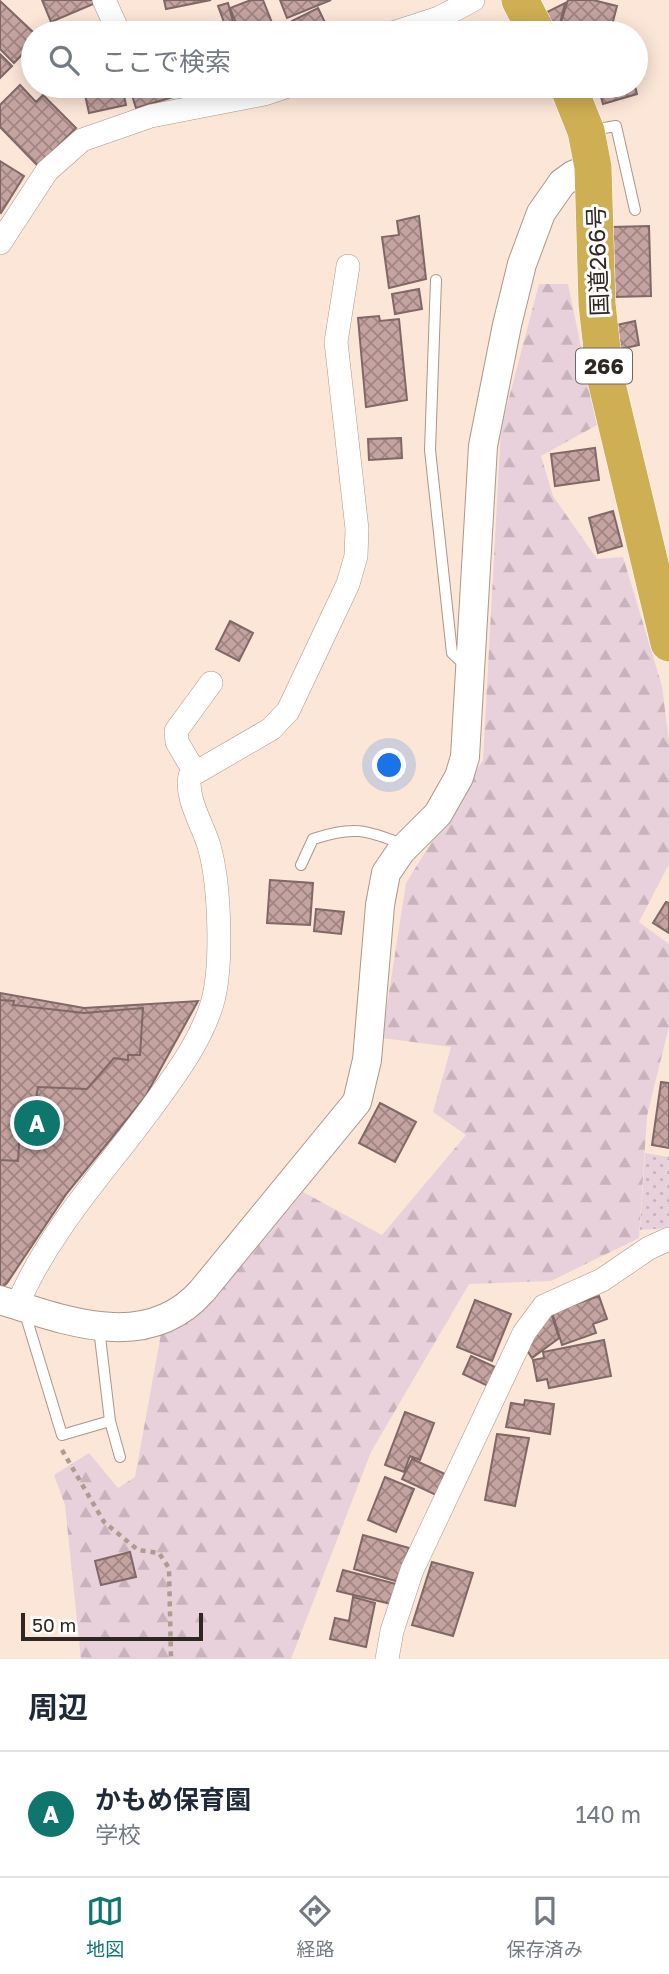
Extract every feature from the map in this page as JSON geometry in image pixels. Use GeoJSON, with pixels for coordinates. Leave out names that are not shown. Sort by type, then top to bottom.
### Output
{"type":"FeatureCollection","features":[{"type":"Feature","properties":{"kind":"highway"},"geometry":{"type":"LineString","coordinates":[[520,0],[531,21]]}},
{"type":"Feature","properties":{"kind":"highway","name":"国道266号"},"geometry":{"type":"LineString","coordinates":[[573,98],[586,131],[593,167],[597,304],[605,376],[669,643]]}},
{"type":"Feature","properties":{"kind":"street"},"geometry":{"type":"LineString","coordinates":[[104,0],[114,21]]}},
{"type":"Feature","properties":{"kind":"street"},"geometry":{"type":"LineString","coordinates":[[430,21],[473,0]]}},
{"type":"Feature","properties":{"kind":"street"},"geometry":{"type":"LineString","coordinates":[[0,243],[47,171],[82,140],[151,116],[185,98]]}},
{"type":"Feature","properties":{"kind":"street"},"geometry":{"type":"LineString","coordinates":[[348,266],[336,342],[357,529],[353,570],[288,711],[271,729],[194,771],[189,789],[210,849],[215,887],[219,946],[212,1002],[191,1051],[37,1261],[19,1309],[100,1332],[165,1320],[185,1308],[350,1113],[360,1091],[367,1060],[382,887],[386,873],[406,846],[439,814],[459,777],[465,757],[483,446],[522,264],[536,224],[554,192],[573,175],[593,167]]}},
{"type":"Feature","properties":{"kind":"street"},"geometry":{"type":"LineString","coordinates":[[194,771],[177,742],[176,731],[211,682]]}},
{"type":"Feature","properties":{"kind":"street"},"geometry":{"type":"LineString","coordinates":[[387,1659],[392,1631],[412,1570],[524,1332],[544,1306],[602,1280],[649,1248],[669,1239]]}},
{"type":"Feature","properties":{"kind":"lane"},"geometry":{"type":"LineString","coordinates":[[586,131],[616,126],[635,210]]}},
{"type":"Feature","properties":{"kind":"lane"},"geometry":{"type":"LineString","coordinates":[[436,280],[430,450],[453,653],[470,669]]}},
{"type":"Feature","properties":{"kind":"lane"},"geometry":{"type":"LineString","coordinates":[[301,865],[313,839],[351,829],[363,829],[406,846]]}},
{"type":"Feature","properties":{"kind":"lane"},"geometry":{"type":"LineString","coordinates":[[19,1309],[62,1435],[110,1420]]}},
{"type":"Feature","properties":{"kind":"lane"},"geometry":{"type":"LineString","coordinates":[[100,1332],[110,1420],[120,1457]]}},
{"type":"Feature","properties":{"kind":"path"},"geometry":{"type":"LineString","coordinates":[[62,1435],[62,1450],[104,1522],[138,1550],[159,1553],[169,1568],[171,1659]]}},
{"type":"Feature","properties":{"kind":"green space"},"geometry":{"type":"Polygon","coordinates":[[[539,284],[568,284],[597,425],[541,456],[553,496],[597,559],[623,557],[662,686],[669,743],[669,864],[639,922],[669,944],[669,1026],[647,1116],[639,1238],[551,1281],[469,1284],[371,1452],[291,1659],[81,1659],[65,1505],[54,1475],[89,1453],[118,1488],[135,1477],[161,1334],[208,1305],[303,1192],[382,1235],[466,1135],[433,1112],[451,1047],[382,1038],[406,883],[483,760],[501,428],[539,284]]]}},
{"type":"Feature","properties":{"kind":"green space"},"geometry":{"type":"Polygon","coordinates":[[[645,1153],[669,1157],[669,1228],[640,1230],[645,1153]]]}},
{"type":"Feature","properties":{"kind":"building"},"geometry":{"type":"Polygon","coordinates":[[[42,0],[98,2],[53,21],[51,21],[42,0]]]}},
{"type":"Feature","properties":{"kind":"building"},"geometry":{"type":"Polygon","coordinates":[[[164,0],[211,0],[166,9],[164,0]]]}},
{"type":"Feature","properties":{"kind":"building"},"geometry":{"type":"Polygon","coordinates":[[[251,0],[263,0],[271,21],[235,21],[230,8],[251,0]]]}},
{"type":"Feature","properties":{"kind":"building"},"geometry":{"type":"Polygon","coordinates":[[[280,0],[331,0],[287,18],[280,0]]]}},
{"type":"Feature","properties":{"kind":"building"},"geometry":{"type":"Polygon","coordinates":[[[568,0],[593,0],[617,6],[613,21],[561,21],[568,0]]]}},
{"type":"Feature","properties":{"kind":"building"},"geometry":{"type":"Polygon","coordinates":[[[0,1],[21,21],[21,56],[14,63],[0,49],[0,1]]]}},
{"type":"Feature","properties":{"kind":"building"},"geometry":{"type":"Polygon","coordinates":[[[228,3],[233,21],[224,21],[218,6],[228,3]]]}},
{"type":"Feature","properties":{"kind":"building"},"geometry":{"type":"Polygon","coordinates":[[[565,3],[561,21],[549,21],[543,14],[565,3]]]}},
{"type":"Feature","properties":{"kind":"building"},"geometry":{"type":"Polygon","coordinates":[[[318,8],[324,21],[292,21],[318,8]]]}},
{"type":"Feature","properties":{"kind":"building"},"geometry":{"type":"Polygon","coordinates":[[[0,54],[12,66],[0,78],[0,54]]]}},
{"type":"Feature","properties":{"kind":"building"},"geometry":{"type":"Polygon","coordinates":[[[20,85],[21,98],[32,98],[36,102],[40,98],[46,98],[76,128],[38,166],[0,127],[0,105],[20,85]]]}},
{"type":"Feature","properties":{"kind":"building"},"geometry":{"type":"Polygon","coordinates":[[[86,98],[125,98],[126,105],[89,113],[86,98]]]}},
{"type":"Feature","properties":{"kind":"building"},"geometry":{"type":"Polygon","coordinates":[[[133,98],[170,98],[136,108],[133,98]]]}},
{"type":"Feature","properties":{"kind":"building"},"geometry":{"type":"Polygon","coordinates":[[[601,98],[623,98],[603,104],[601,98]]]}},
{"type":"Feature","properties":{"kind":"building"},"geometry":{"type":"Polygon","coordinates":[[[0,161],[24,176],[1,213],[0,212],[0,161]]]}},
{"type":"Feature","properties":{"kind":"building"},"geometry":{"type":"Polygon","coordinates":[[[419,216],[426,279],[389,288],[382,237],[399,235],[397,221],[419,216]]]}},
{"type":"Feature","properties":{"kind":"building"},"geometry":{"type":"Polygon","coordinates":[[[649,226],[651,296],[614,297],[612,227],[649,226]]]}},
{"type":"Feature","properties":{"kind":"building"},"geometry":{"type":"Polygon","coordinates":[[[419,289],[422,309],[395,314],[392,294],[419,289]]]}},
{"type":"Feature","properties":{"kind":"building"},"geometry":{"type":"Polygon","coordinates":[[[379,316],[380,321],[399,319],[407,400],[366,407],[358,318],[379,316]]]}},
{"type":"Feature","properties":{"kind":"building"},"geometry":{"type":"Polygon","coordinates":[[[635,321],[639,345],[616,350],[612,326],[635,321]]]}},
{"type":"Feature","properties":{"kind":"building"},"geometry":{"type":"Polygon","coordinates":[[[401,438],[402,458],[369,460],[368,439],[401,438]]]}},
{"type":"Feature","properties":{"kind":"building"},"geometry":{"type":"Polygon","coordinates":[[[595,448],[599,480],[555,486],[551,454],[595,448]]]}},
{"type":"Feature","properties":{"kind":"building"},"geometry":{"type":"Polygon","coordinates":[[[613,511],[622,546],[598,553],[589,518],[613,511]]]}},
{"type":"Feature","properties":{"kind":"building"},"geometry":{"type":"Polygon","coordinates":[[[230,621],[253,633],[239,661],[216,649],[230,621]]]}},
{"type":"Feature","properties":{"kind":"building"},"geometry":{"type":"Polygon","coordinates":[[[270,880],[313,883],[310,925],[267,923],[270,880]]]}},
{"type":"Feature","properties":{"kind":"building"},"geometry":{"type":"Polygon","coordinates":[[[666,902],[669,903],[669,933],[653,923],[666,902]]]}},
{"type":"Feature","properties":{"kind":"building"},"geometry":{"type":"Polygon","coordinates":[[[316,909],[344,912],[341,934],[314,931],[316,909]]]}},
{"type":"Feature","properties":{"kind":"building"},"geometry":{"type":"Polygon","coordinates":[[[0,993],[84,1008],[198,1001],[145,1097],[67,1193],[7,1283],[0,1289],[0,993]]]}},
{"type":"Feature","properties":{"kind":"building"},"geometry":{"type":"Polygon","coordinates":[[[0,1000],[14,1001],[13,1005],[84,1013],[143,1008],[140,1055],[128,1055],[128,1060],[114,1058],[87,1089],[38,1087],[36,1099],[21,1113],[18,1161],[0,1160],[0,1000]]]}},
{"type":"Feature","properties":{"kind":"building"},"geometry":{"type":"Polygon","coordinates":[[[661,1082],[669,1083],[669,1148],[652,1145],[661,1082]]]}},
{"type":"Feature","properties":{"kind":"building"},"geometry":{"type":"Polygon","coordinates":[[[380,1103],[416,1122],[395,1162],[359,1143],[380,1103]]]}},
{"type":"Feature","properties":{"kind":"building"},"geometry":{"type":"Polygon","coordinates":[[[599,1296],[607,1319],[593,1324],[596,1333],[562,1345],[552,1312],[599,1296]]]}},
{"type":"Feature","properties":{"kind":"building"},"geometry":{"type":"Polygon","coordinates":[[[475,1300],[511,1314],[492,1361],[457,1347],[475,1300]]]}},
{"type":"Feature","properties":{"kind":"building"},"geometry":{"type":"Polygon","coordinates":[[[551,1313],[559,1338],[532,1358],[523,1344],[551,1313]]]}},
{"type":"Feature","properties":{"kind":"building"},"geometry":{"type":"Polygon","coordinates":[[[604,1340],[611,1376],[549,1388],[547,1379],[537,1381],[533,1360],[544,1358],[543,1352],[604,1340]]]}},
{"type":"Feature","properties":{"kind":"building"},"geometry":{"type":"Polygon","coordinates":[[[471,1356],[497,1368],[488,1386],[463,1374],[471,1356]]]}},
{"type":"Feature","properties":{"kind":"building"},"geometry":{"type":"Polygon","coordinates":[[[525,1400],[554,1404],[550,1434],[506,1427],[511,1403],[524,1405],[525,1400]]]}},
{"type":"Feature","properties":{"kind":"building"},"geometry":{"type":"Polygon","coordinates":[[[405,1412],[434,1423],[420,1460],[410,1456],[404,1472],[385,1465],[405,1412]]]}},
{"type":"Feature","properties":{"kind":"building"},"geometry":{"type":"Polygon","coordinates":[[[497,1434],[529,1438],[515,1506],[485,1500],[497,1434]]]}},
{"type":"Feature","properties":{"kind":"building"},"geometry":{"type":"Polygon","coordinates":[[[412,1459],[445,1474],[436,1495],[402,1479],[412,1459]]]}},
{"type":"Feature","properties":{"kind":"building"},"geometry":{"type":"Polygon","coordinates":[[[385,1477],[414,1489],[396,1532],[368,1520],[385,1477]]]}},
{"type":"Feature","properties":{"kind":"building"},"geometry":{"type":"Polygon","coordinates":[[[363,1535],[409,1548],[399,1582],[354,1569],[363,1535]]]}},
{"type":"Feature","properties":{"kind":"building"},"geometry":{"type":"Polygon","coordinates":[[[130,1552],[136,1577],[101,1585],[95,1561],[130,1552]]]}},
{"type":"Feature","properties":{"kind":"building"},"geometry":{"type":"Polygon","coordinates":[[[432,1562],[473,1573],[453,1636],[412,1625],[432,1562]]]}},
{"type":"Feature","properties":{"kind":"building"},"geometry":{"type":"Polygon","coordinates":[[[343,1570],[396,1584],[391,1604],[337,1591],[343,1570]]]}},
{"type":"Feature","properties":{"kind":"building"},"geometry":{"type":"Polygon","coordinates":[[[353,1597],[375,1603],[366,1647],[330,1639],[335,1618],[349,1621],[353,1597]]]}},
{"type":"Feature","properties":{"kind":"place","name":"かもめ保育園"},"geometry":{"type":"Point","coordinates":[37,1123]}}]}
